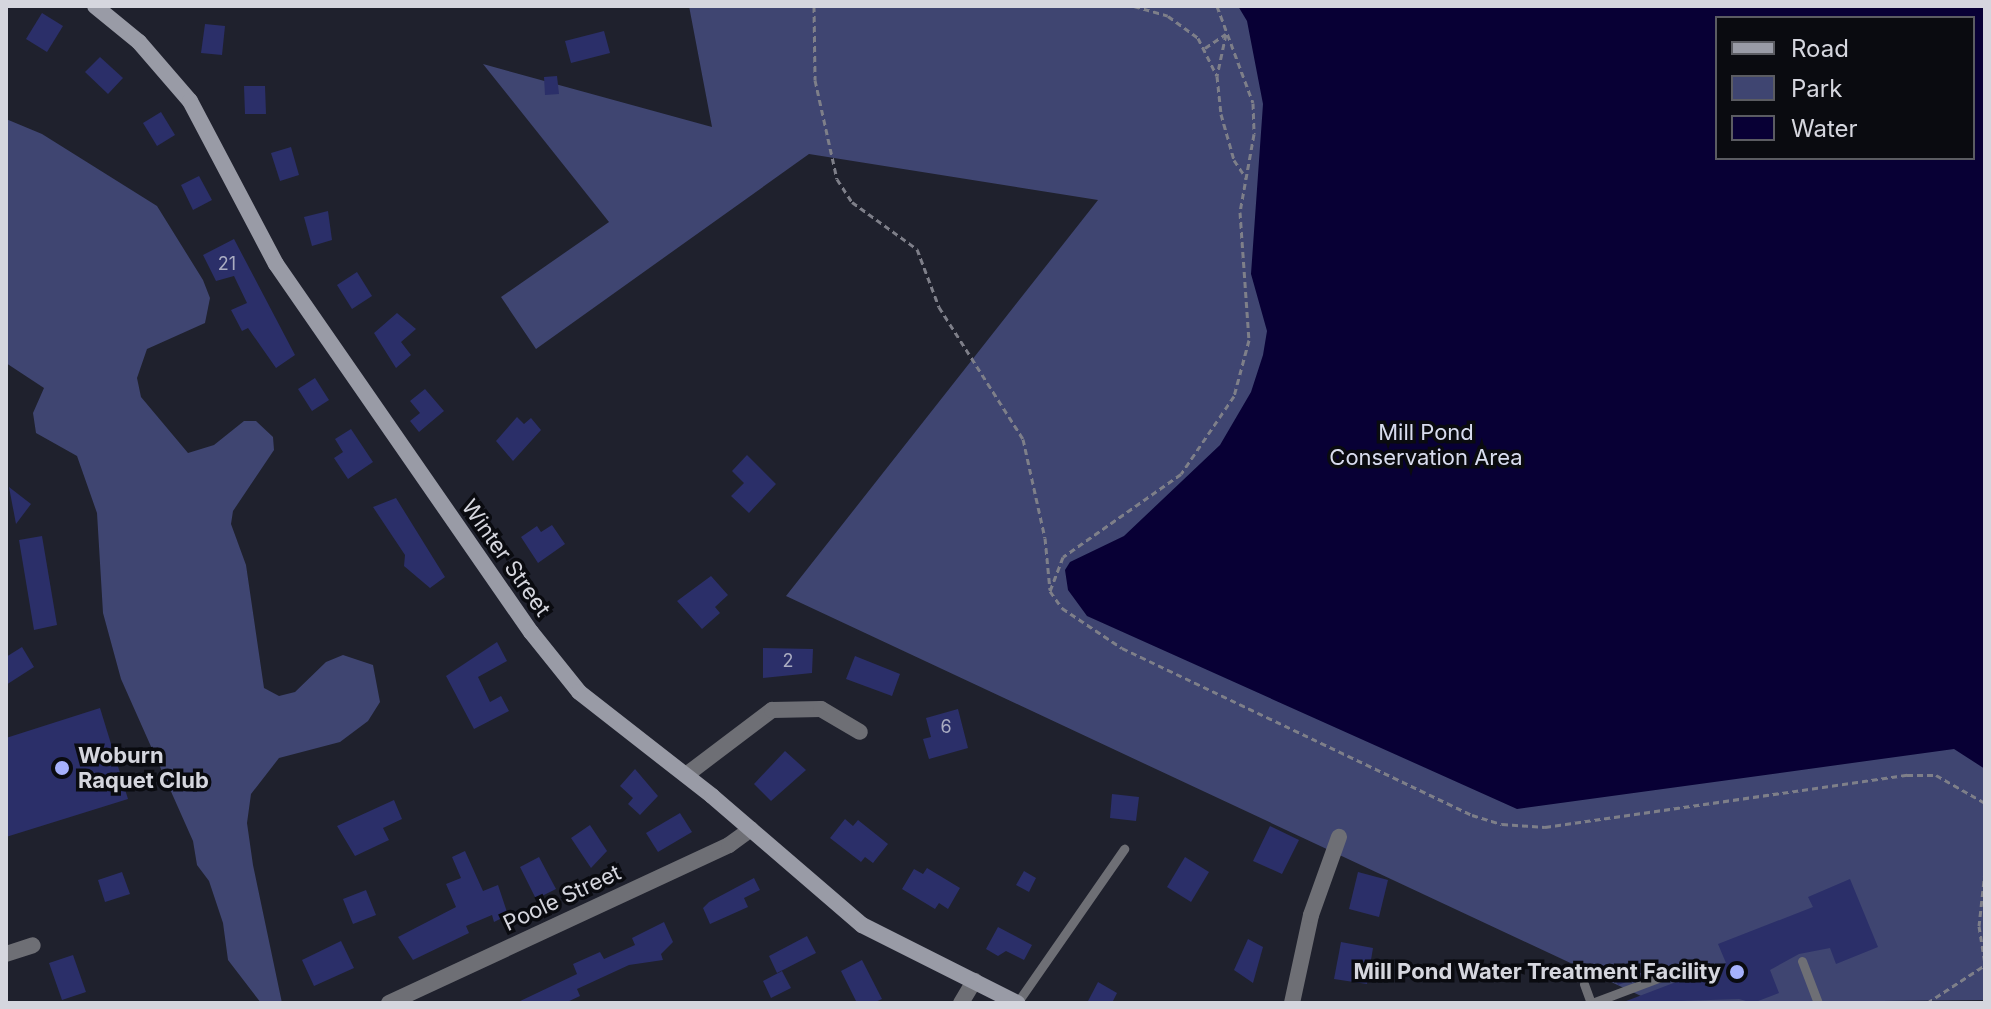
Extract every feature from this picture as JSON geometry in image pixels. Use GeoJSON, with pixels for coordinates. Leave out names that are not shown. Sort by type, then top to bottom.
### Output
{"type":"FeatureCollection","features":[{"type":"Feature","properties":{"kind":"street","name":"Winter Street"},"geometry":{"type":"LineString","coordinates":[[95,6],[139,42],[190,101],[276,264],[557,666],[590,702],[686,775],[862,925],[1017,1003]]}},
{"type":"Feature","properties":{"kind":"street"},"geometry":{"type":"LineString","coordinates":[[686,775],[757,718],[778,708],[821,709],[860,732]]}},
{"type":"Feature","properties":{"kind":"street","name":"Poole Street"},"geometry":{"type":"LineString","coordinates":[[389,1003],[729,845],[751,829]]}},
{"type":"Feature","properties":{"kind":"street"},"geometry":{"type":"LineString","coordinates":[[1292,1003],[1311,915],[1339,837]]}},
{"type":"Feature","properties":{"kind":"street"},"geometry":{"type":"LineString","coordinates":[[6,954],[33,945]]}},
{"type":"Feature","properties":{"kind":"street"},"geometry":{"type":"LineString","coordinates":[[961,1003],[974,981]]}},
{"type":"Feature","properties":{"kind":"lane"},"geometry":{"type":"LineString","coordinates":[[1017,1003],[1124,849]]}},
{"type":"Feature","properties":{"kind":"lane"},"geometry":{"type":"LineString","coordinates":[[1802,961],[1818,1003]]}},
{"type":"Feature","properties":{"kind":"lane"},"geometry":{"type":"LineString","coordinates":[[1584,984],[1591,1003],[1669,974]]}},
{"type":"Feature","properties":{"kind":"path"},"geometry":{"type":"LineString","coordinates":[[814,6],[815,80],[837,179],[852,202],[917,249],[939,307],[1023,439],[1045,538],[1050,591],[1090,631],[1472,815],[1502,824],[1545,827],[1907,775],[1936,775],[1985,803]]}},
{"type":"Feature","properties":{"kind":"path"},"geometry":{"type":"LineString","coordinates":[[1134,6],[1168,16],[1198,38],[1217,76]]}},
{"type":"Feature","properties":{"kind":"path"},"geometry":{"type":"LineString","coordinates":[[1050,591],[1063,557],[1181,474],[1234,396],[1249,340],[1240,212],[1254,134],[1253,103],[1217,6]]}},
{"type":"Feature","properties":{"kind":"path"},"geometry":{"type":"LineString","coordinates":[[1226,34],[1217,76],[1221,114],[1234,160],[1246,178]]}},
{"type":"Feature","properties":{"kind":"path"},"geometry":{"type":"LineString","coordinates":[[1204,49],[1226,34]]}},
{"type":"Feature","properties":{"kind":"path"},"geometry":{"type":"LineString","coordinates":[[1927,1003],[1985,965],[1979,926],[1985,871]]}},
{"type":"Feature","properties":{"kind":"green space","name":"Mill Pond Conservation Area"},"geometry":{"type":"Polygon","coordinates":[[[689,6],[1985,6],[1985,1000],[1656,1003],[786,596],[1098,200],[809,154],[536,349],[501,297],[609,222],[483,64],[712,127],[689,6]]]}},
{"type":"Feature","properties":{"kind":"green space"},"geometry":{"type":"Polygon","coordinates":[[[6,119],[42,134],[157,206],[203,280],[210,298],[205,323],[147,349],[137,378],[141,397],[188,453],[214,445],[244,421],[256,421],[273,437],[274,450],[233,511],[231,524],[246,565],[264,688],[279,696],[295,692],[326,662],[343,655],[373,665],[380,702],[368,721],[340,742],[279,758],[251,794],[247,823],[253,865],[282,1003],[261,1003],[228,960],[223,923],[209,881],[197,865],[193,841],[121,679],[103,613],[97,513],[77,456],[36,433],[33,413],[44,388],[6,363],[6,119]]]}},
{"type":"Feature","properties":{"kind":"water"},"geometry":{"type":"Polygon","coordinates":[[[1238,6],[1985,6],[1985,769],[1954,749],[1517,809],[1087,616],[1068,590],[1065,570],[1070,562],[1124,536],[1220,445],[1251,392],[1267,331],[1251,274],[1263,104],[1247,21],[1238,6]]]}},
{"type":"Feature","properties":{"kind":"building"},"geometry":{"type":"Polygon","coordinates":[[[42,13],[63,26],[47,52],[26,39],[42,13]]]}},
{"type":"Feature","properties":{"kind":"building"},"geometry":{"type":"Polygon","coordinates":[[[205,24],[225,26],[222,55],[201,53],[205,24]]]}},
{"type":"Feature","properties":{"kind":"building"},"geometry":{"type":"Polygon","coordinates":[[[604,31],[610,53],[571,63],[565,41],[604,31]]]}},
{"type":"Feature","properties":{"kind":"building"},"geometry":{"type":"Polygon","coordinates":[[[100,57],[123,78],[108,94],[85,72],[100,57]]]}},
{"type":"Feature","properties":{"kind":"building"},"geometry":{"type":"Polygon","coordinates":[[[557,76],[559,94],[545,95],[544,77],[557,76]]]}},
{"type":"Feature","properties":{"kind":"building"},"geometry":{"type":"Polygon","coordinates":[[[244,86],[265,86],[266,114],[245,114],[244,86]]]}},
{"type":"Feature","properties":{"kind":"building"},"geometry":{"type":"Polygon","coordinates":[[[161,112],[175,135],[157,146],[143,123],[161,112]]]}},
{"type":"Feature","properties":{"kind":"building"},"geometry":{"type":"Polygon","coordinates":[[[291,147],[299,175],[280,181],[271,153],[291,147]]]}},
{"type":"Feature","properties":{"kind":"building"},"geometry":{"type":"Polygon","coordinates":[[[199,176],[212,200],[193,210],[181,185],[199,176]]]}},
{"type":"Feature","properties":{"kind":"building"},"geometry":{"type":"Polygon","coordinates":[[[328,211],[332,240],[312,246],[304,217],[328,211]]]}},
{"type":"Feature","properties":{"kind":"building"},"geometry":{"type":"Polygon","coordinates":[[[234,239],[295,355],[276,368],[248,328],[242,331],[231,310],[247,303],[234,276],[216,281],[203,255],[234,239]]]}},
{"type":"Feature","properties":{"kind":"building"},"geometry":{"type":"Polygon","coordinates":[[[357,272],[372,296],[352,309],[337,285],[357,272]]]}},
{"type":"Feature","properties":{"kind":"building"},"geometry":{"type":"Polygon","coordinates":[[[397,313],[416,329],[401,342],[411,355],[396,368],[374,333],[397,313]]]}},
{"type":"Feature","properties":{"kind":"building"},"geometry":{"type":"Polygon","coordinates":[[[315,378],[329,400],[312,411],[298,389],[315,378]]]}},
{"type":"Feature","properties":{"kind":"building"},"geometry":{"type":"Polygon","coordinates":[[[425,389],[444,411],[419,432],[410,421],[420,413],[410,401],[425,389]]]}},
{"type":"Feature","properties":{"kind":"building"},"geometry":{"type":"Polygon","coordinates":[[[517,417],[524,424],[531,418],[541,430],[513,461],[496,441],[517,417]]]}},
{"type":"Feature","properties":{"kind":"building"},"geometry":{"type":"Polygon","coordinates":[[[351,429],[373,462],[348,479],[334,458],[343,452],[335,439],[351,429]]]}},
{"type":"Feature","properties":{"kind":"building"},"geometry":{"type":"Polygon","coordinates":[[[747,455],[776,484],[749,513],[731,496],[744,483],[732,471],[747,455]]]}},
{"type":"Feature","properties":{"kind":"building"},"geometry":{"type":"Polygon","coordinates":[[[9,487],[31,504],[16,524],[9,487]]]}},
{"type":"Feature","properties":{"kind":"building"},"geometry":{"type":"Polygon","coordinates":[[[396,498],[445,577],[430,588],[404,566],[405,555],[373,507],[396,498]]]}},
{"type":"Feature","properties":{"kind":"building"},"geometry":{"type":"Polygon","coordinates":[[[552,525],[565,544],[538,563],[521,537],[537,526],[541,532],[552,525]]]}},
{"type":"Feature","properties":{"kind":"building"},"geometry":{"type":"Polygon","coordinates":[[[42,536],[57,625],[34,630],[19,540],[42,536]]]}},
{"type":"Feature","properties":{"kind":"building"},"geometry":{"type":"Polygon","coordinates":[[[711,576],[728,595],[715,607],[720,613],[702,629],[677,601],[711,576]]]}},
{"type":"Feature","properties":{"kind":"building"},"geometry":{"type":"Polygon","coordinates":[[[497,642],[507,661],[478,677],[490,702],[501,696],[509,711],[474,729],[446,676],[497,642]]]}},
{"type":"Feature","properties":{"kind":"building"},"geometry":{"type":"Polygon","coordinates":[[[22,647],[34,667],[6,685],[6,657],[22,647]]]}},
{"type":"Feature","properties":{"kind":"building"},"geometry":{"type":"Polygon","coordinates":[[[763,648],[813,649],[812,673],[763,678],[763,648]]]}},
{"type":"Feature","properties":{"kind":"building"},"geometry":{"type":"Polygon","coordinates":[[[855,656],[900,674],[892,696],[846,679],[855,656]]]}},
{"type":"Feature","properties":{"kind":"building","name":"Woburn Raquet Club"},"geometry":{"type":"Polygon","coordinates":[[[100,708],[128,799],[6,837],[6,738],[100,708]]]}},
{"type":"Feature","properties":{"kind":"building"},"geometry":{"type":"Polygon","coordinates":[[[958,709],[968,748],[929,759],[923,739],[931,737],[926,718],[958,709]]]}},
{"type":"Feature","properties":{"kind":"building"},"geometry":{"type":"Polygon","coordinates":[[[785,751],[806,770],[771,801],[754,784],[785,751]]]}},
{"type":"Feature","properties":{"kind":"building"},"geometry":{"type":"Polygon","coordinates":[[[635,769],[658,796],[640,815],[628,804],[633,798],[620,786],[635,769]]]}},
{"type":"Feature","properties":{"kind":"building"},"geometry":{"type":"Polygon","coordinates":[[[1112,794],[1139,797],[1136,821],[1110,818],[1112,794]]]}},
{"type":"Feature","properties":{"kind":"building"},"geometry":{"type":"Polygon","coordinates":[[[394,800],[402,819],[383,828],[389,840],[355,856],[337,826],[394,800]]]}},
{"type":"Feature","properties":{"kind":"building"},"geometry":{"type":"Polygon","coordinates":[[[680,813],[692,832],[658,852],[646,833],[680,813]]]}},
{"type":"Feature","properties":{"kind":"building"},"geometry":{"type":"Polygon","coordinates":[[[845,819],[853,826],[858,820],[888,844],[873,863],[865,857],[861,862],[830,838],[845,819]]]}},
{"type":"Feature","properties":{"kind":"building"},"geometry":{"type":"Polygon","coordinates":[[[590,825],[607,851],[591,868],[571,838],[590,825]]]}},
{"type":"Feature","properties":{"kind":"building"},"geometry":{"type":"Polygon","coordinates":[[[1270,826],[1299,840],[1282,874],[1253,861],[1270,826]]]}},
{"type":"Feature","properties":{"kind":"building"},"geometry":{"type":"Polygon","coordinates":[[[465,851],[483,891],[498,885],[508,915],[494,922],[492,915],[466,926],[469,933],[413,960],[398,937],[456,907],[446,884],[461,878],[452,857],[465,851]]]}},
{"type":"Feature","properties":{"kind":"building"},"geometry":{"type":"Polygon","coordinates":[[[539,857],[556,889],[536,899],[520,867],[539,857]]]}},
{"type":"Feature","properties":{"kind":"building"},"geometry":{"type":"Polygon","coordinates":[[[1185,857],[1209,872],[1191,902],[1167,887],[1185,857]]]}},
{"type":"Feature","properties":{"kind":"building"},"geometry":{"type":"Polygon","coordinates":[[[927,868],[960,888],[948,909],[939,903],[935,909],[902,889],[914,869],[923,874],[927,868]]]}},
{"type":"Feature","properties":{"kind":"building"},"geometry":{"type":"Polygon","coordinates":[[[1024,871],[1036,878],[1029,892],[1016,885],[1024,871]]]}},
{"type":"Feature","properties":{"kind":"building"},"geometry":{"type":"Polygon","coordinates":[[[122,872],[130,894],[105,902],[98,880],[122,872]]]}},
{"type":"Feature","properties":{"kind":"building"},"geometry":{"type":"Polygon","coordinates":[[[1358,872],[1388,880],[1379,917],[1349,909],[1358,872]]]}},
{"type":"Feature","properties":{"kind":"building"},"geometry":{"type":"Polygon","coordinates":[[[754,878],[760,890],[744,898],[748,907],[710,924],[703,908],[754,878]]]}},
{"type":"Feature","properties":{"kind":"building"},"geometry":{"type":"Polygon","coordinates":[[[1850,879],[1878,947],[1836,964],[1830,948],[1799,954],[1770,970],[1779,993],[1753,1003],[1739,999],[1621,1003],[1726,963],[1718,944],[1813,907],[1808,897],[1850,879]]]}},
{"type":"Feature","properties":{"kind":"building"},"geometry":{"type":"Polygon","coordinates":[[[366,890],[376,915],[353,924],[343,899],[366,890]]]}},
{"type":"Feature","properties":{"kind":"building"},"geometry":{"type":"Polygon","coordinates":[[[664,922],[673,942],[661,954],[663,960],[629,965],[577,989],[580,996],[565,1003],[516,1003],[577,974],[573,964],[600,952],[604,959],[635,945],[632,938],[664,922]]]}},
{"type":"Feature","properties":{"kind":"building"},"geometry":{"type":"Polygon","coordinates":[[[998,927],[1032,945],[1024,960],[1006,951],[998,956],[986,949],[998,927]]]}},
{"type":"Feature","properties":{"kind":"building"},"geometry":{"type":"Polygon","coordinates":[[[807,936],[816,953],[777,973],[769,956],[807,936]]]}},
{"type":"Feature","properties":{"kind":"building"},"geometry":{"type":"Polygon","coordinates":[[[1248,939],[1263,947],[1253,983],[1234,970],[1248,939]]]}},
{"type":"Feature","properties":{"kind":"building"},"geometry":{"type":"Polygon","coordinates":[[[341,941],[354,968],[314,986],[302,960],[341,941]]]}},
{"type":"Feature","properties":{"kind":"building"},"geometry":{"type":"Polygon","coordinates":[[[1341,942],[1373,948],[1367,984],[1334,979],[1341,942]]]}},
{"type":"Feature","properties":{"kind":"building"},"geometry":{"type":"Polygon","coordinates":[[[73,955],[86,992],[62,1000],[49,963],[73,955]]]}},
{"type":"Feature","properties":{"kind":"building"},"geometry":{"type":"Polygon","coordinates":[[[862,960],[882,999],[873,1003],[857,1003],[841,971],[862,960]]]}},
{"type":"Feature","properties":{"kind":"building"},"geometry":{"type":"Polygon","coordinates":[[[1629,967],[1635,979],[1618,985],[1613,975],[1629,967]]]}},
{"type":"Feature","properties":{"kind":"building"},"geometry":{"type":"Polygon","coordinates":[[[782,971],[791,988],[771,998],[763,981],[782,971]]]}},
{"type":"Feature","properties":{"kind":"building"},"geometry":{"type":"Polygon","coordinates":[[[1098,982],[1117,993],[1112,1003],[1087,1003],[1098,982]]]}},
{"type":"Feature","properties":{"kind":"place","name":"Woburn Raquet Club"},"geometry":{"type":"Point","coordinates":[62,768]}},
{"type":"Feature","properties":{"kind":"place","name":"Mill Pond Water Treatment Facility"},"geometry":{"type":"Point","coordinates":[1737,972]}}]}
